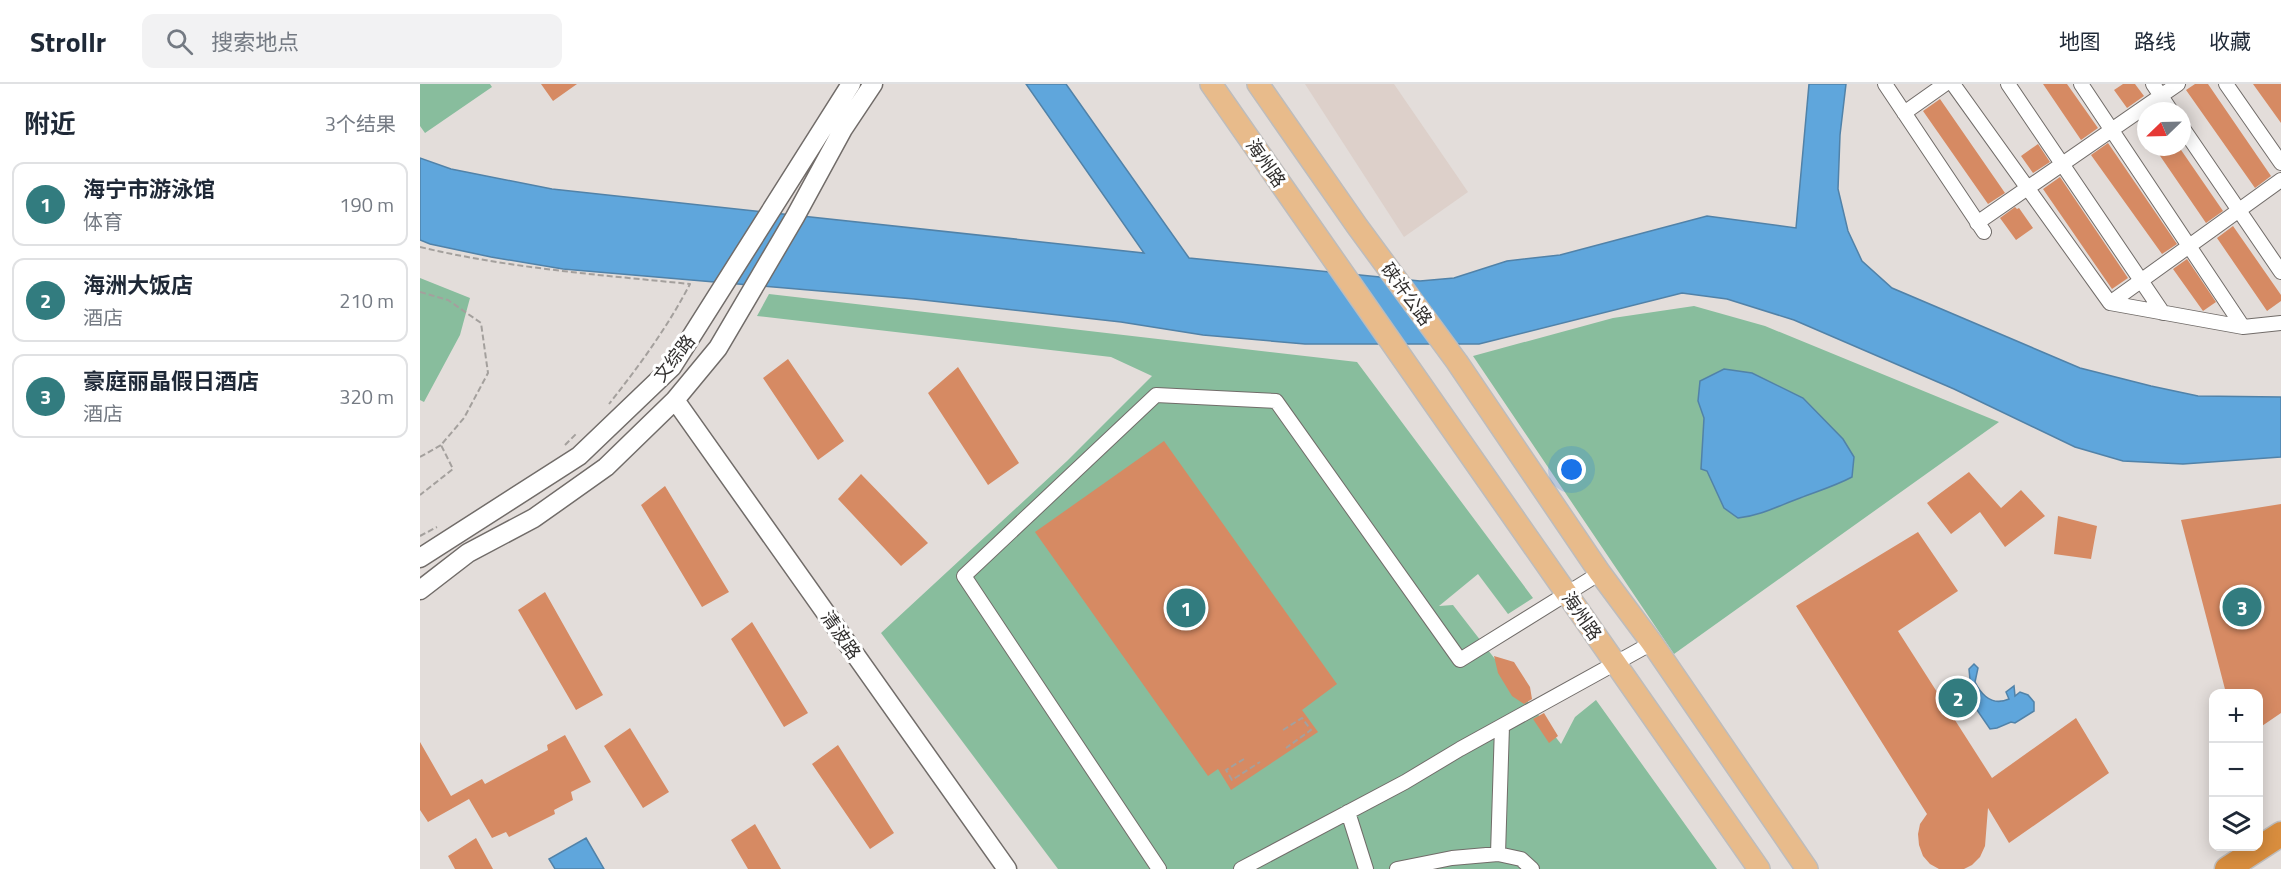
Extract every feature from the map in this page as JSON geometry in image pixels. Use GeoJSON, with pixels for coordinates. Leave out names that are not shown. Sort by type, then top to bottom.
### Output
{"type":"FeatureCollection","features":[{"type":"Feature","properties":{"kind":"highway"},"geometry":{"type":"LineString","coordinates":[[2228,869],[2281,834]]}},
{"type":"Feature","properties":{"kind":"main road","name":"文综路"},"geometry":{"type":"LineString","coordinates":[[420,558],[579,456],[672,367],[851,84]]}},
{"type":"Feature","properties":{"kind":"main road"},"geometry":{"type":"LineString","coordinates":[[420,590],[468,552],[534,518],[606,467],[675,400],[718,348],[795,217],[843,129],[873,84]]}},
{"type":"Feature","properties":{"kind":"main road","name":"海州路"},"geometry":{"type":"LineString","coordinates":[[1211,84],[1759,869]]}},
{"type":"Feature","properties":{"kind":"main road","name":"硖许公路"},"geometry":{"type":"LineString","coordinates":[[1258,84],[1457,362],[1600,573]]}},
{"type":"Feature","properties":{"kind":"main road","name":"清波路"},"geometry":{"type":"LineString","coordinates":[[675,400],[1007,869]]}},
{"type":"Feature","properties":{"kind":"main road"},"geometry":{"type":"LineString","coordinates":[[1600,573],[1652,643],[1807,869]]}},
{"type":"Feature","properties":{"kind":"street"},"geometry":{"type":"LineString","coordinates":[[1885,84],[1981,228],[2028,188],[2178,84]]}},
{"type":"Feature","properties":{"kind":"street"},"geometry":{"type":"LineString","coordinates":[[1904,113],[1945,84]]}},
{"type":"Feature","properties":{"kind":"street"},"geometry":{"type":"LineString","coordinates":[[1953,84],[2110,303],[2243,327],[2281,323]]}},
{"type":"Feature","properties":{"kind":"street"},"geometry":{"type":"LineString","coordinates":[[2008,84],[2163,313]]}},
{"type":"Feature","properties":{"kind":"street"},"geometry":{"type":"LineString","coordinates":[[2081,84],[2243,327]]}},
{"type":"Feature","properties":{"kind":"street"},"geometry":{"type":"LineString","coordinates":[[2153,84],[2165,102]]}},
{"type":"Feature","properties":{"kind":"street"},"geometry":{"type":"LineString","coordinates":[[2226,84],[2281,163]]}},
{"type":"Feature","properties":{"kind":"street"},"geometry":{"type":"LineString","coordinates":[[2191,140],[2281,272]]}},
{"type":"Feature","properties":{"kind":"street"},"geometry":{"type":"LineString","coordinates":[[2110,303],[2281,180]]}},
{"type":"Feature","properties":{"kind":"street"},"geometry":{"type":"LineString","coordinates":[[1159,869],[964,576],[1156,394],[1276,400],[1460,660],[1600,573]]}},
{"type":"Feature","properties":{"kind":"street"},"geometry":{"type":"LineString","coordinates":[[1241,869],[1652,643]]}},
{"type":"Feature","properties":{"kind":"street"},"geometry":{"type":"LineString","coordinates":[[1498,854],[1502,726]]}},
{"type":"Feature","properties":{"kind":"street"},"geometry":{"type":"LineString","coordinates":[[1348,812],[1366,869]]}},
{"type":"Feature","properties":{"kind":"street"},"geometry":{"type":"LineString","coordinates":[[1397,869],[1452,858],[1498,854],[1521,859],[1532,869]]}},
{"type":"Feature","properties":{"kind":"path"},"geometry":{"type":"LineString","coordinates":[[420,247],[457,256],[525,266],[690,284],[672,318],[604,410]]}},
{"type":"Feature","properties":{"kind":"path"},"geometry":{"type":"LineString","coordinates":[[420,291],[448,300],[481,323],[488,373],[464,418],[441,445],[420,457]]}},
{"type":"Feature","properties":{"kind":"path"},"geometry":{"type":"LineString","coordinates":[[563,447],[579,432]]}},
{"type":"Feature","properties":{"kind":"path"},"geometry":{"type":"LineString","coordinates":[[420,495],[453,469],[441,445]]}},
{"type":"Feature","properties":{"kind":"path"},"geometry":{"type":"LineString","coordinates":[[420,536],[441,525]]}},
{"type":"Feature","properties":{"kind":"path"},"geometry":{"type":"LineString","coordinates":[[1283,730],[1302,718],[1311,730],[1286,748]]}},
{"type":"Feature","properties":{"kind":"path"},"geometry":{"type":"LineString","coordinates":[[1244,759],[1226,770],[1232,780],[1260,762]]}},
{"type":"Feature","properties":{"kind":"shaded area"},"geometry":{"type":"Polygon","coordinates":[[[1305,84],[1394,84],[1468,192],[1404,237],[1305,84]]]}},
{"type":"Feature","properties":{"kind":"green space"},"geometry":{"type":"Polygon","coordinates":[[[420,84],[490,84],[492,87],[425,133],[420,126],[420,84]]]}},
{"type":"Feature","properties":{"kind":"green space"},"geometry":{"type":"Polygon","coordinates":[[[420,278],[470,298],[460,335],[424,402],[420,400],[420,278]]]}},
{"type":"Feature","properties":{"kind":"green space"},"geometry":{"type":"Polygon","coordinates":[[[769,294],[1357,362],[1533,598],[1508,614],[1478,574],[1439,606],[1453,605],[1561,744],[1575,717],[1596,700],[1717,869],[1058,869],[881,633],[1067,461],[1152,376],[1111,357],[757,316],[769,294]]]}},
{"type":"Feature","properties":{"kind":"green space"},"geometry":{"type":"Polygon","coordinates":[[[1694,306],[1765,326],[1999,422],[1674,654],[1473,356],[1613,318],[1694,306]]]}},
{"type":"Feature","properties":{"kind":"water"},"geometry":{"type":"Polygon","coordinates":[[[1026,84],[1066,84],[1189,258],[1420,281],[1454,278],[1507,261],[1560,255],[1707,216],[1796,228],[1809,84],[1846,84],[1840,135],[1838,189],[1848,231],[1862,261],[1892,288],[2080,368],[2198,396],[2281,397],[2281,457],[2183,464],[2123,461],[2075,447],[1954,389],[1794,320],[1727,299],[1682,293],[1479,344],[1305,344],[1203,335],[1121,322],[914,299],[563,269],[491,257],[420,240],[420,158],[451,169],[552,189],[1144,253],[1026,84]]]}},
{"type":"Feature","properties":{"kind":"water"},"geometry":{"type":"Polygon","coordinates":[[[1724,369],[1752,373],[1803,398],[1843,439],[1854,457],[1852,477],[1755,515],[1738,518],[1724,508],[1707,471],[1701,469],[1704,418],[1698,401],[1700,381],[1724,369]]]}},
{"type":"Feature","properties":{"kind":"water"},"geometry":{"type":"Polygon","coordinates":[[[1974,664],[1978,668],[1975,682],[1981,692],[1993,700],[2003,701],[2009,699],[2006,692],[2014,686],[2015,696],[2020,692],[2028,695],[2034,702],[2034,711],[2015,723],[2011,722],[1990,729],[1966,694],[1965,686],[1970,680],[1969,669],[1974,664]]]}},
{"type":"Feature","properties":{"kind":"water"},"geometry":{"type":"Polygon","coordinates":[[[586,838],[604,869],[555,869],[549,859],[586,838]]]}},
{"type":"Feature","properties":{"kind":"building"},"geometry":{"type":"Polygon","coordinates":[[[541,84],[577,84],[553,101],[541,84]]]}},
{"type":"Feature","properties":{"kind":"building"},"geometry":{"type":"Polygon","coordinates":[[[2043,84],[2067,84],[2098,128],[2081,140],[2043,84]]]}},
{"type":"Feature","properties":{"kind":"building"},"geometry":{"type":"Polygon","coordinates":[[[2123,84],[2135,84],[2144,96],[2127,108],[2114,90],[2123,84]]]}},
{"type":"Feature","properties":{"kind":"building"},"geometry":{"type":"Polygon","coordinates":[[[2195,84],[2208,84],[2271,176],[2255,188],[2186,90],[2195,84]]]}},
{"type":"Feature","properties":{"kind":"building"},"geometry":{"type":"Polygon","coordinates":[[[2253,84],[2281,84],[2281,123],[2253,84]]]}},
{"type":"Feature","properties":{"kind":"building"},"geometry":{"type":"Polygon","coordinates":[[[1940,99],[2005,193],[1988,204],[1923,111],[1940,99]]]}},
{"type":"Feature","properties":{"kind":"building"},"geometry":{"type":"Polygon","coordinates":[[[2108,143],[2177,244],[2162,254],[2091,155],[2108,143]]]}},
{"type":"Feature","properties":{"kind":"building"},"geometry":{"type":"Polygon","coordinates":[[[2038,144],[2050,162],[2033,173],[2021,156],[2038,144]]]}},
{"type":"Feature","properties":{"kind":"building"},"geometry":{"type":"Polygon","coordinates":[[[2160,156],[2185,156],[2223,211],[2206,223],[2160,156]]]}},
{"type":"Feature","properties":{"kind":"building"},"geometry":{"type":"Polygon","coordinates":[[[2060,177],[2128,278],[2112,289],[2043,189],[2060,177]]]}},
{"type":"Feature","properties":{"kind":"building"},"geometry":{"type":"Polygon","coordinates":[[[2015,207],[2019,208],[2033,228],[2016,240],[2000,218],[2015,207]]]}},
{"type":"Feature","properties":{"kind":"building"},"geometry":{"type":"Polygon","coordinates":[[[2233,226],[2281,295],[2281,301],[2267,311],[2217,238],[2233,226]]]}},
{"type":"Feature","properties":{"kind":"building"},"geometry":{"type":"Polygon","coordinates":[[[2187,259],[2216,302],[2203,311],[2173,269],[2187,259]]]}},
{"type":"Feature","properties":{"kind":"building"},"geometry":{"type":"Polygon","coordinates":[[[788,359],[844,441],[818,460],[763,378],[788,359]]]}},
{"type":"Feature","properties":{"kind":"building"},"geometry":{"type":"Polygon","coordinates":[[[958,367],[1019,463],[988,485],[928,393],[958,367]]]}},
{"type":"Feature","properties":{"kind":"building"},"geometry":{"type":"Polygon","coordinates":[[[1164,441],[1337,684],[1302,710],[1318,732],[1231,790],[1218,769],[1208,776],[1035,532],[1164,441]]]}},
{"type":"Feature","properties":{"kind":"building"},"geometry":{"type":"Polygon","coordinates":[[[1969,472],[2001,508],[2021,490],[2045,516],[2005,547],[1980,512],[1951,534],[1927,503],[1969,472]]]}},
{"type":"Feature","properties":{"kind":"building"},"geometry":{"type":"Polygon","coordinates":[[[861,474],[928,543],[901,566],[838,499],[861,474]]]}},
{"type":"Feature","properties":{"kind":"building"},"geometry":{"type":"Polygon","coordinates":[[[665,486],[729,592],[702,607],[641,505],[665,486]]]}},
{"type":"Feature","properties":{"kind":"building"},"geometry":{"type":"Polygon","coordinates":[[[2281,504],[2281,713],[2263,725],[2263,689],[2225,689],[2181,520],[2281,504]]]}},
{"type":"Feature","properties":{"kind":"building"},"geometry":{"type":"Polygon","coordinates":[[[2058,516],[2097,526],[2091,559],[2054,554],[2058,516]]]}},
{"type":"Feature","properties":{"kind":"building"},"geometry":{"type":"Polygon","coordinates":[[[1918,532],[1958,591],[1898,631],[1992,778],[2076,718],[2109,773],[2009,843],[1988,808],[1985,846],[1980,857],[1964,869],[1939,869],[1923,856],[1918,834],[1920,824],[1927,814],[1796,606],[1918,532]]]}},
{"type":"Feature","properties":{"kind":"building"},"geometry":{"type":"Polygon","coordinates":[[[545,592],[603,695],[576,710],[518,610],[545,592]]]}},
{"type":"Feature","properties":{"kind":"building"},"geometry":{"type":"Polygon","coordinates":[[[752,622],[808,713],[784,727],[731,639],[752,622]]]}},
{"type":"Feature","properties":{"kind":"building"},"geometry":{"type":"Polygon","coordinates":[[[1494,656],[1514,662],[1530,687],[1532,699],[1524,704],[1512,696],[1498,673],[1494,656]]]}},
{"type":"Feature","properties":{"kind":"building"},"geometry":{"type":"Polygon","coordinates":[[[1544,713],[1558,736],[1549,743],[1533,719],[1544,713]]]}},
{"type":"Feature","properties":{"kind":"building"},"geometry":{"type":"Polygon","coordinates":[[[630,728],[669,792],[643,808],[604,746],[630,728]]]}},
{"type":"Feature","properties":{"kind":"building"},"geometry":{"type":"Polygon","coordinates":[[[565,735],[591,782],[571,792],[573,800],[554,810],[555,814],[509,837],[506,832],[492,838],[469,799],[428,822],[420,810],[420,742],[451,796],[482,779],[485,784],[548,750],[547,745],[565,735]]]}},
{"type":"Feature","properties":{"kind":"building"},"geometry":{"type":"Polygon","coordinates":[[[838,745],[894,833],[870,849],[812,764],[838,745]]]}},
{"type":"Feature","properties":{"kind":"building"},"geometry":{"type":"Polygon","coordinates":[[[755,824],[781,869],[748,869],[731,840],[755,824]]]}},
{"type":"Feature","properties":{"kind":"building"},"geometry":{"type":"Polygon","coordinates":[[[476,838],[493,869],[455,869],[448,856],[476,838]]]}},
{"type":"Feature","properties":{"kind":"place","name":"豪庭丽晶假日酒店"},"geometry":{"type":"Point","coordinates":[2242,607]}},
{"type":"Feature","properties":{"kind":"place","name":"海宁市游泳馆"},"geometry":{"type":"Point","coordinates":[1186,608]}},
{"type":"Feature","properties":{"kind":"place","name":"海洲大饭店"},"geometry":{"type":"Point","coordinates":[1958,698]}}]}
